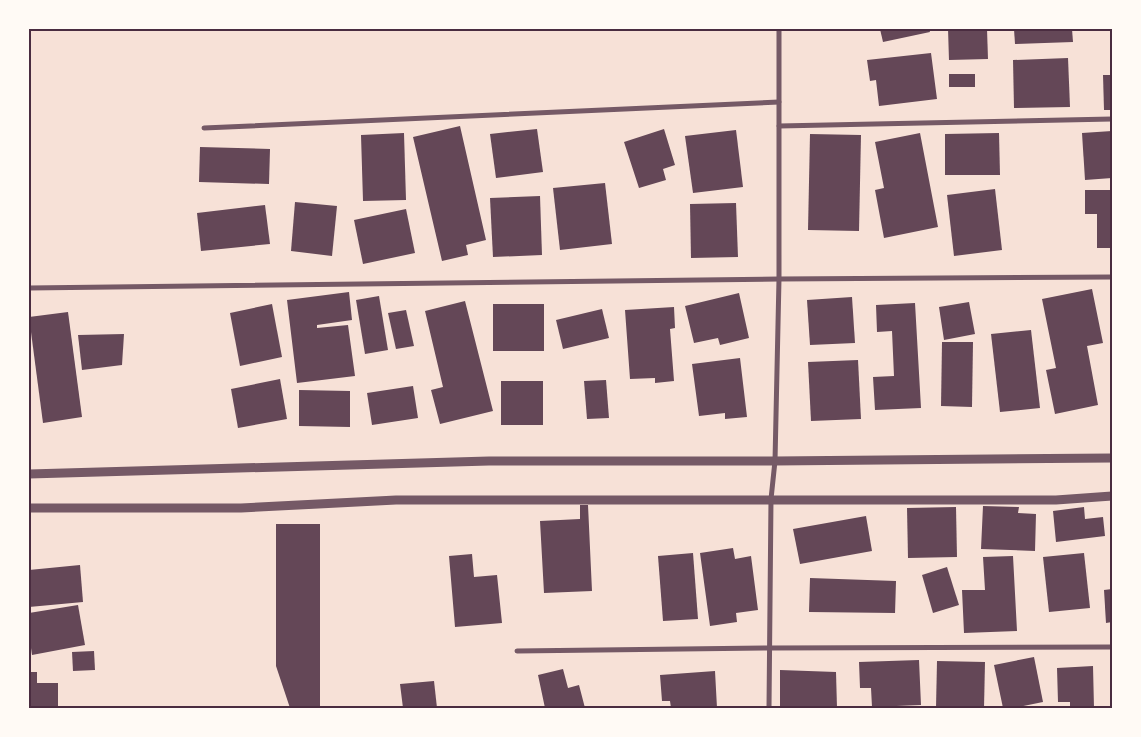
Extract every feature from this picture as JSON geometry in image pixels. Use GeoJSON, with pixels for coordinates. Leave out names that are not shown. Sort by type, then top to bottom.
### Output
{"type":"FeatureCollection","features":[{"type":"Feature","properties":{"kind":"street"},"geometry":{"type":"LineString","coordinates":[[770,708],[772,500],[775,461],[779,278],[779,29]]}},
{"type":"Feature","properties":{"kind":"street"},"geometry":{"type":"LineString","coordinates":[[204,128],[779,102]]}},
{"type":"Feature","properties":{"kind":"street"},"geometry":{"type":"LineString","coordinates":[[779,126],[1112,119]]}},
{"type":"Feature","properties":{"kind":"street"},"geometry":{"type":"LineString","coordinates":[[29,288],[779,278],[1112,277]]}},
{"type":"Feature","properties":{"kind":"street"},"geometry":{"type":"LineString","coordinates":[[29,474],[489,461],[1112,458]]}},
{"type":"Feature","properties":{"kind":"street"},"geometry":{"type":"LineString","coordinates":[[29,508],[241,508],[396,500],[1056,500],[1112,496]]}},
{"type":"Feature","properties":{"kind":"street"},"geometry":{"type":"LineString","coordinates":[[517,651],[1112,647]]}},
{"type":"Feature","properties":{"kind":"building"},"geometry":{"type":"Polygon","coordinates":[[[880,29],[929,29],[930,32],[883,42],[880,29]]]}},
{"type":"Feature","properties":{"kind":"building"},"geometry":{"type":"Polygon","coordinates":[[[948,29],[987,29],[988,59],[949,60],[948,29]]]}},
{"type":"Feature","properties":{"kind":"building"},"geometry":{"type":"Polygon","coordinates":[[[1014,29],[1072,29],[1073,42],[1015,44],[1014,29]]]}},
{"type":"Feature","properties":{"kind":"building"},"geometry":{"type":"Polygon","coordinates":[[[931,53],[937,99],[879,106],[876,80],[870,81],[867,60],[931,53]]]}},
{"type":"Feature","properties":{"kind":"building"},"geometry":{"type":"Polygon","coordinates":[[[1068,58],[1070,107],[1014,108],[1013,60],[1068,58]]]}},
{"type":"Feature","properties":{"kind":"building"},"geometry":{"type":"Polygon","coordinates":[[[949,74],[975,74],[975,87],[949,87],[949,74]]]}},
{"type":"Feature","properties":{"kind":"building"},"geometry":{"type":"Polygon","coordinates":[[[1103,75],[1112,75],[1112,110],[1104,110],[1103,75]]]}},
{"type":"Feature","properties":{"kind":"building"},"geometry":{"type":"Polygon","coordinates":[[[460,126],[486,240],[466,245],[468,255],[442,261],[413,137],[460,126]]]}},
{"type":"Feature","properties":{"kind":"building"},"geometry":{"type":"Polygon","coordinates":[[[537,129],[543,172],[496,178],[490,134],[537,129]]]}},
{"type":"Feature","properties":{"kind":"building"},"geometry":{"type":"Polygon","coordinates":[[[664,129],[675,165],[663,169],[666,180],[639,188],[624,142],[664,129]]]}},
{"type":"Feature","properties":{"kind":"building"},"geometry":{"type":"Polygon","coordinates":[[[736,130],[743,187],[693,193],[685,136],[736,130]]]}},
{"type":"Feature","properties":{"kind":"building"},"geometry":{"type":"Polygon","coordinates":[[[1112,131],[1112,178],[1085,180],[1082,133],[1112,131]]]}},
{"type":"Feature","properties":{"kind":"building"},"geometry":{"type":"Polygon","coordinates":[[[404,133],[406,200],[363,201],[361,135],[404,133]]]}},
{"type":"Feature","properties":{"kind":"building"},"geometry":{"type":"Polygon","coordinates":[[[920,133],[938,227],[884,238],[875,190],[884,188],[875,142],[920,133]]]}},
{"type":"Feature","properties":{"kind":"building"},"geometry":{"type":"Polygon","coordinates":[[[999,133],[1000,175],[945,175],[945,134],[999,133]]]}},
{"type":"Feature","properties":{"kind":"building"},"geometry":{"type":"Polygon","coordinates":[[[810,134],[861,135],[859,231],[808,230],[810,134]]]}},
{"type":"Feature","properties":{"kind":"building"},"geometry":{"type":"Polygon","coordinates":[[[200,147],[270,149],[269,184],[199,182],[200,147]]]}},
{"type":"Feature","properties":{"kind":"building"},"geometry":{"type":"Polygon","coordinates":[[[605,183],[612,244],[560,250],[553,188],[605,183]]]}},
{"type":"Feature","properties":{"kind":"building"},"geometry":{"type":"Polygon","coordinates":[[[995,189],[1002,250],[954,256],[947,195],[995,189]]]}},
{"type":"Feature","properties":{"kind":"building"},"geometry":{"type":"Polygon","coordinates":[[[1085,190],[1112,190],[1112,248],[1097,248],[1097,214],[1085,214],[1085,190]]]}},
{"type":"Feature","properties":{"kind":"building"},"geometry":{"type":"Polygon","coordinates":[[[540,196],[542,255],[493,257],[490,198],[540,196]]]}},
{"type":"Feature","properties":{"kind":"building"},"geometry":{"type":"Polygon","coordinates":[[[295,202],[337,206],[332,256],[291,251],[295,202]]]}},
{"type":"Feature","properties":{"kind":"building"},"geometry":{"type":"Polygon","coordinates":[[[736,203],[738,257],[691,258],[690,204],[736,203]]]}},
{"type":"Feature","properties":{"kind":"building"},"geometry":{"type":"Polygon","coordinates":[[[265,205],[270,244],[201,251],[197,213],[265,205]]]}},
{"type":"Feature","properties":{"kind":"building"},"geometry":{"type":"Polygon","coordinates":[[[406,209],[415,253],[363,264],[354,220],[406,209]]]}},
{"type":"Feature","properties":{"kind":"building"},"geometry":{"type":"Polygon","coordinates":[[[1092,289],[1103,343],[1087,346],[1098,405],[1055,414],[1046,370],[1056,368],[1042,299],[1092,289]]]}},
{"type":"Feature","properties":{"kind":"building"},"geometry":{"type":"Polygon","coordinates":[[[349,292],[352,320],[317,325],[317,328],[348,325],[355,376],[297,383],[287,300],[349,292]]]}},
{"type":"Feature","properties":{"kind":"building"},"geometry":{"type":"Polygon","coordinates":[[[739,293],[749,338],[720,345],[718,338],[694,343],[685,306],[739,293]]]}},
{"type":"Feature","properties":{"kind":"building"},"geometry":{"type":"Polygon","coordinates":[[[379,296],[388,350],[365,354],[356,300],[379,296]]]}},
{"type":"Feature","properties":{"kind":"building"},"geometry":{"type":"Polygon","coordinates":[[[852,297],[855,343],[810,345],[807,300],[852,297]]]}},
{"type":"Feature","properties":{"kind":"building"},"geometry":{"type":"Polygon","coordinates":[[[465,301],[493,411],[440,424],[431,390],[443,387],[425,311],[465,301]]]}},
{"type":"Feature","properties":{"kind":"building"},"geometry":{"type":"Polygon","coordinates":[[[969,302],[975,334],[944,340],[939,307],[969,302]]]}},
{"type":"Feature","properties":{"kind":"building"},"geometry":{"type":"Polygon","coordinates":[[[915,303],[921,408],[875,410],[873,377],[894,376],[892,331],[877,332],[876,305],[915,303]]]}},
{"type":"Feature","properties":{"kind":"building"},"geometry":{"type":"Polygon","coordinates":[[[272,304],[282,357],[240,366],[230,313],[272,304]]]}},
{"type":"Feature","properties":{"kind":"building"},"geometry":{"type":"Polygon","coordinates":[[[493,304],[544,304],[544,351],[493,351],[493,304]]]}},
{"type":"Feature","properties":{"kind":"building"},"geometry":{"type":"Polygon","coordinates":[[[674,307],[675,328],[670,329],[674,381],[655,383],[655,378],[630,379],[625,310],[674,307]]]}},
{"type":"Feature","properties":{"kind":"building"},"geometry":{"type":"Polygon","coordinates":[[[602,309],[609,338],[563,349],[556,320],[602,309]]]}},
{"type":"Feature","properties":{"kind":"building"},"geometry":{"type":"Polygon","coordinates":[[[406,310],[414,346],[396,349],[388,313],[406,310]]]}},
{"type":"Feature","properties":{"kind":"building"},"geometry":{"type":"Polygon","coordinates":[[[68,312],[82,417],[43,423],[29,317],[68,312]]]}},
{"type":"Feature","properties":{"kind":"building"},"geometry":{"type":"Polygon","coordinates":[[[1031,330],[1040,408],[1000,412],[991,334],[1031,330]]]}},
{"type":"Feature","properties":{"kind":"building"},"geometry":{"type":"Polygon","coordinates":[[[124,334],[122,365],[82,370],[78,335],[124,334]]]}},
{"type":"Feature","properties":{"kind":"building"},"geometry":{"type":"Polygon","coordinates":[[[942,342],[973,342],[972,407],[941,406],[942,342]]]}},
{"type":"Feature","properties":{"kind":"building"},"geometry":{"type":"Polygon","coordinates":[[[740,358],[747,417],[725,419],[725,413],[699,416],[692,364],[740,358]]]}},
{"type":"Feature","properties":{"kind":"building"},"geometry":{"type":"Polygon","coordinates":[[[858,360],[861,419],[811,421],[808,362],[858,360]]]}},
{"type":"Feature","properties":{"kind":"building"},"geometry":{"type":"Polygon","coordinates":[[[280,379],[287,419],[238,428],[231,389],[280,379]]]}},
{"type":"Feature","properties":{"kind":"building"},"geometry":{"type":"Polygon","coordinates":[[[606,380],[609,418],[587,419],[584,381],[606,380]]]}},
{"type":"Feature","properties":{"kind":"building"},"geometry":{"type":"Polygon","coordinates":[[[501,381],[543,381],[543,425],[501,425],[501,381]]]}},
{"type":"Feature","properties":{"kind":"building"},"geometry":{"type":"Polygon","coordinates":[[[413,386],[418,418],[372,425],[367,393],[413,386]]]}},
{"type":"Feature","properties":{"kind":"building"},"geometry":{"type":"Polygon","coordinates":[[[299,390],[350,391],[350,427],[299,426],[299,390]]]}},
{"type":"Feature","properties":{"kind":"building"},"geometry":{"type":"Polygon","coordinates":[[[580,505],[588,505],[592,591],[544,593],[540,521],[580,519],[580,505]]]}},
{"type":"Feature","properties":{"kind":"building"},"geometry":{"type":"Polygon","coordinates":[[[983,506],[1019,507],[1018,513],[1036,514],[1035,551],[981,549],[983,506]]]}},
{"type":"Feature","properties":{"kind":"building"},"geometry":{"type":"Polygon","coordinates":[[[956,507],[957,557],[908,558],[907,508],[956,507]]]}},
{"type":"Feature","properties":{"kind":"building"},"geometry":{"type":"Polygon","coordinates":[[[1084,507],[1085,519],[1103,517],[1105,536],[1056,542],[1053,511],[1084,507]]]}},
{"type":"Feature","properties":{"kind":"building"},"geometry":{"type":"Polygon","coordinates":[[[866,516],[872,551],[800,564],[793,529],[866,516]]]}},
{"type":"Feature","properties":{"kind":"building"},"geometry":{"type":"Polygon","coordinates":[[[276,524],[320,524],[320,708],[290,708],[276,666],[276,524]]]}},
{"type":"Feature","properties":{"kind":"building"},"geometry":{"type":"Polygon","coordinates":[[[733,548],[735,559],[751,556],[758,610],[736,613],[737,622],[710,626],[700,553],[733,548]]]}},
{"type":"Feature","properties":{"kind":"building"},"geometry":{"type":"Polygon","coordinates":[[[693,553],[698,619],[663,621],[658,556],[693,553]]]}},
{"type":"Feature","properties":{"kind":"building"},"geometry":{"type":"Polygon","coordinates":[[[1084,553],[1090,608],[1049,612],[1043,557],[1084,553]]]}},
{"type":"Feature","properties":{"kind":"building"},"geometry":{"type":"Polygon","coordinates":[[[472,554],[474,577],[497,575],[502,623],[455,627],[449,556],[472,554]]]}},
{"type":"Feature","properties":{"kind":"building"},"geometry":{"type":"Polygon","coordinates":[[[1013,556],[1017,631],[964,633],[962,590],[985,590],[983,557],[1013,556]]]}},
{"type":"Feature","properties":{"kind":"building"},"geometry":{"type":"Polygon","coordinates":[[[80,565],[83,602],[29,607],[29,570],[80,565]]]}},
{"type":"Feature","properties":{"kind":"building"},"geometry":{"type":"Polygon","coordinates":[[[947,567],[959,605],[933,613],[922,575],[947,567]]]}},
{"type":"Feature","properties":{"kind":"building"},"geometry":{"type":"Polygon","coordinates":[[[810,578],[896,581],[895,613],[809,612],[810,578]]]}},
{"type":"Feature","properties":{"kind":"building"},"geometry":{"type":"Polygon","coordinates":[[[1112,589],[1112,622],[1106,623],[1104,590],[1112,589]]]}},
{"type":"Feature","properties":{"kind":"building"},"geometry":{"type":"Polygon","coordinates":[[[78,605],[85,645],[32,655],[29,613],[78,605]]]}},
{"type":"Feature","properties":{"kind":"building"},"geometry":{"type":"Polygon","coordinates":[[[94,651],[95,670],[73,671],[72,652],[94,651]]]}},
{"type":"Feature","properties":{"kind":"building"},"geometry":{"type":"Polygon","coordinates":[[[1034,657],[1043,702],[1003,708],[994,665],[1034,657]]]}},
{"type":"Feature","properties":{"kind":"building"},"geometry":{"type":"Polygon","coordinates":[[[919,660],[921,705],[872,707],[871,688],[860,688],[859,662],[919,660]]]}},
{"type":"Feature","properties":{"kind":"building"},"geometry":{"type":"Polygon","coordinates":[[[937,661],[985,662],[984,708],[936,708],[937,661]]]}},
{"type":"Feature","properties":{"kind":"building"},"geometry":{"type":"Polygon","coordinates":[[[1093,666],[1094,708],[1070,708],[1070,702],[1058,702],[1057,668],[1093,666]]]}},
{"type":"Feature","properties":{"kind":"building"},"geometry":{"type":"Polygon","coordinates":[[[563,669],[568,688],[579,685],[585,708],[545,708],[538,675],[563,669]]]}},
{"type":"Feature","properties":{"kind":"building"},"geometry":{"type":"Polygon","coordinates":[[[780,670],[836,672],[837,708],[780,708],[780,670]]]}},
{"type":"Feature","properties":{"kind":"building"},"geometry":{"type":"Polygon","coordinates":[[[715,671],[717,708],[671,708],[670,701],[662,701],[660,675],[715,671]]]}},
{"type":"Feature","properties":{"kind":"building"},"geometry":{"type":"Polygon","coordinates":[[[29,672],[37,672],[37,683],[58,683],[58,708],[29,708],[29,672]]]}},
{"type":"Feature","properties":{"kind":"building"},"geometry":{"type":"Polygon","coordinates":[[[434,681],[437,708],[403,708],[400,684],[434,681]]]}}]}
